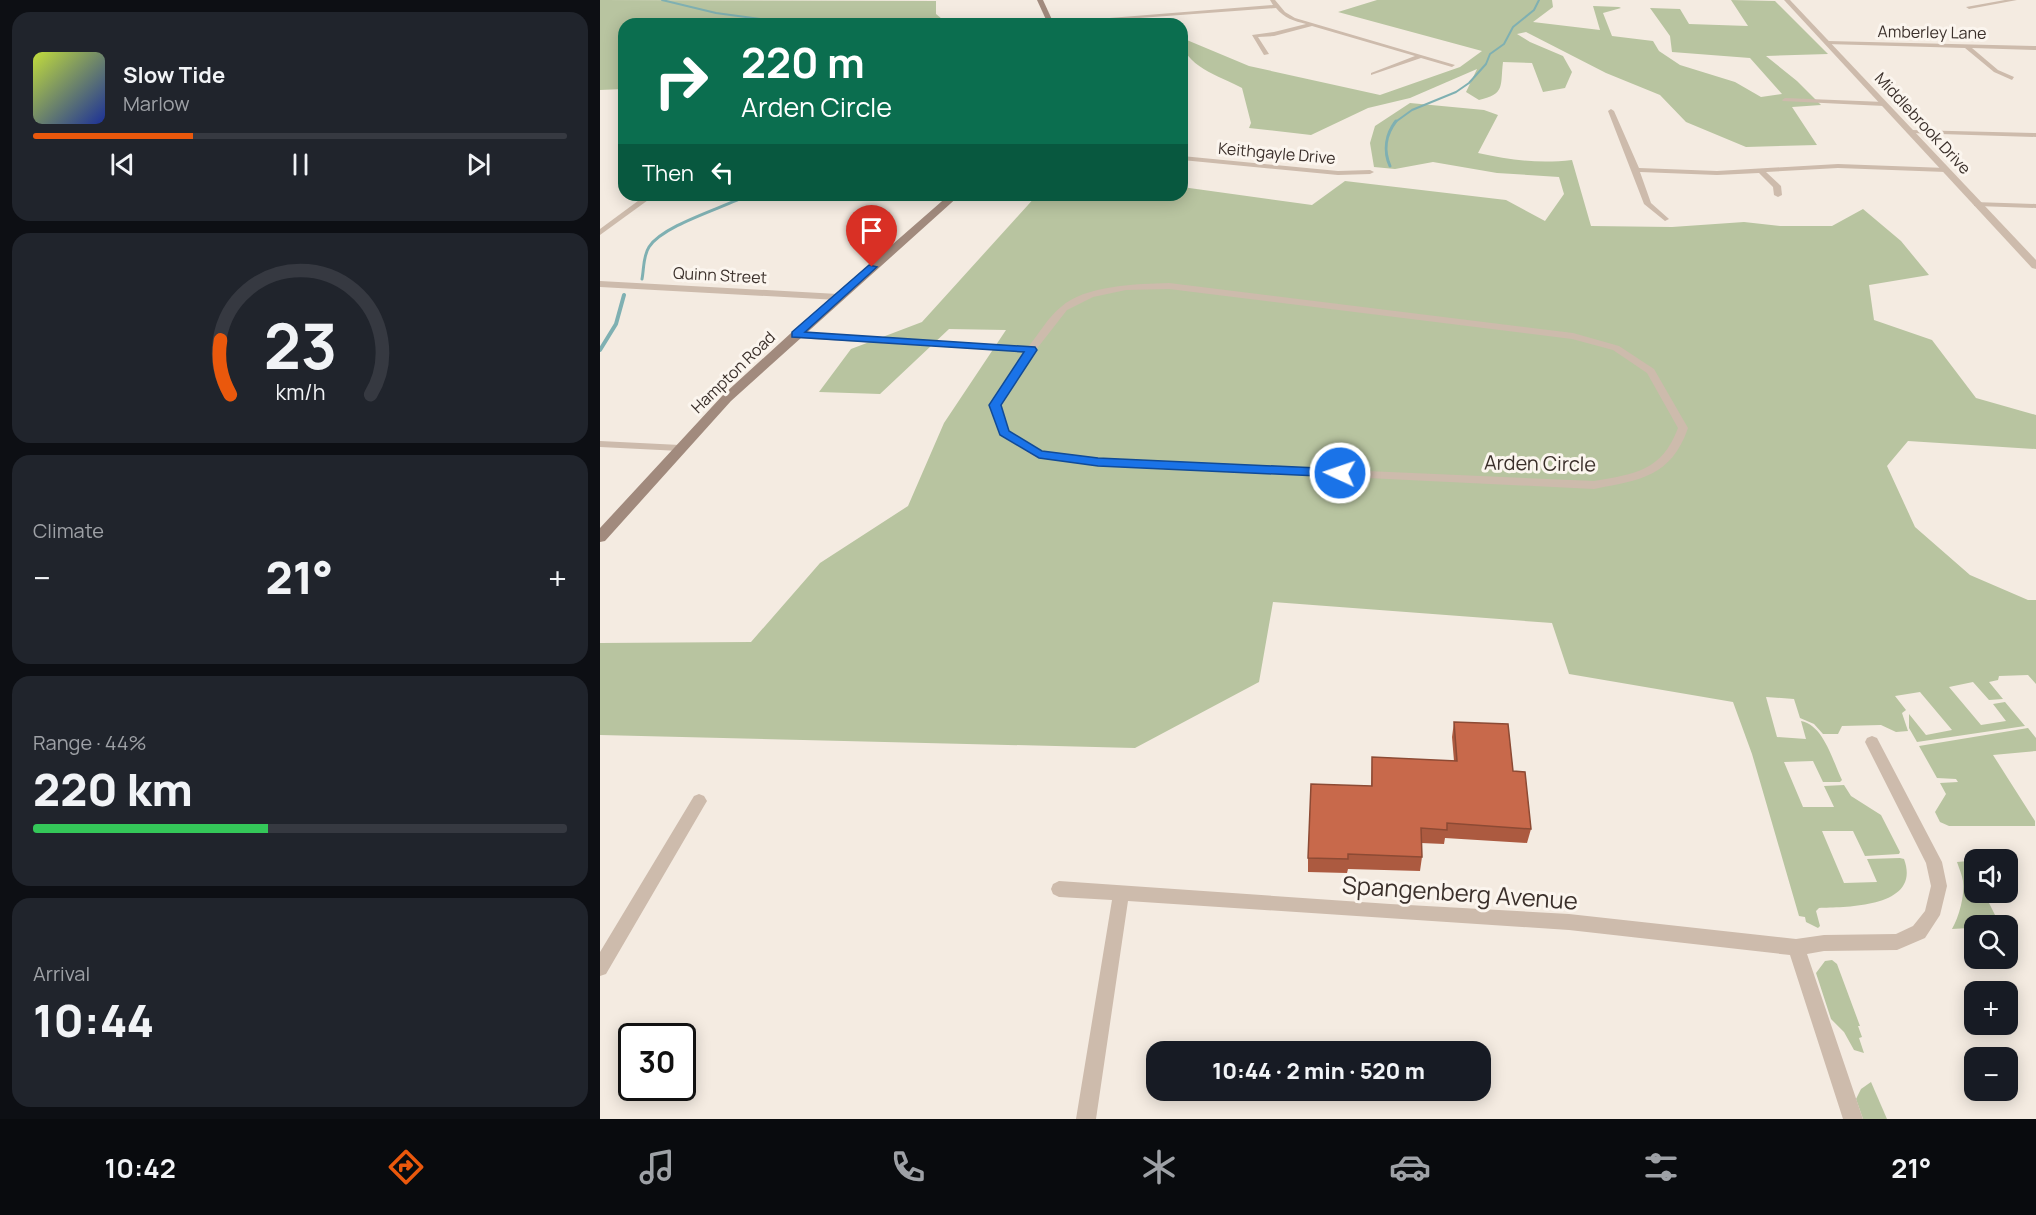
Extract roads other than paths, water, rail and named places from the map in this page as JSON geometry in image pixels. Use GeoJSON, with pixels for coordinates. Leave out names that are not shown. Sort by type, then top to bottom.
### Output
{"type":"FeatureCollection","features":[{"type":"Feature","properties":{"kind":"main road"},"geometry":{"type":"LineString","coordinates":[[1040,0],[1048,18]]}},
{"type":"Feature","properties":{"kind":"main road","name":"Hampton Road"},"geometry":{"type":"LineString","coordinates":[[600,537],[727,398],[795,334],[948,201]]}},
{"type":"Feature","properties":{"kind":"street"},"geometry":{"type":"LineString","coordinates":[[1272,0],[1293,19],[1452,64]]}},
{"type":"Feature","properties":{"kind":"street","name":"Middlebrook Drive"},"geometry":{"type":"LineString","coordinates":[[1787,0],[2036,266]]}},
{"type":"Feature","properties":{"kind":"street"},"geometry":{"type":"LineString","coordinates":[[1969,7],[2015,0]]}},
{"type":"Feature","properties":{"kind":"street"},"geometry":{"type":"LineString","coordinates":[[1126,18],[1276,6]]}},
{"type":"Feature","properties":{"kind":"street"},"geometry":{"type":"LineString","coordinates":[[1266,54],[1254,36],[1274,34],[1310,25]]}},
{"type":"Feature","properties":{"kind":"street","name":"Amberley Lane"},"geometry":{"type":"LineString","coordinates":[[1828,44],[2036,48]]}},
{"type":"Feature","properties":{"kind":"street"},"geometry":{"type":"LineString","coordinates":[[1966,46],[1996,71],[2012,78]]}},
{"type":"Feature","properties":{"kind":"street"},"geometry":{"type":"LineString","coordinates":[[1373,74],[1420,56]]}},
{"type":"Feature","properties":{"kind":"street"},"geometry":{"type":"LineString","coordinates":[[1785,100],[1884,104]]}},
{"type":"Feature","properties":{"kind":"street"},"geometry":{"type":"LineString","coordinates":[[1611,111],[1648,204],[1665,219]]}},
{"type":"Feature","properties":{"kind":"street"},"geometry":{"type":"LineString","coordinates":[[1911,132],[2036,135]]}},
{"type":"Feature","properties":{"kind":"street","name":"Keithgayle Drive"},"geometry":{"type":"LineString","coordinates":[[1188,159],[1338,173],[1370,172]]}},
{"type":"Feature","properties":{"kind":"street"},"geometry":{"type":"LineString","coordinates":[[1636,170],[1762,172],[1838,166],[1946,170]]}},
{"type":"Feature","properties":{"kind":"street"},"geometry":{"type":"LineString","coordinates":[[1762,172],[1777,186],[1778,195]]}},
{"type":"Feature","properties":{"kind":"street"},"geometry":{"type":"LineString","coordinates":[[600,233],[643,201]]}},
{"type":"Feature","properties":{"kind":"street"},"geometry":{"type":"LineString","coordinates":[[1977,204],[2036,207]]}},
{"type":"Feature","properties":{"kind":"street","name":"Quinn Street"},"geometry":{"type":"LineString","coordinates":[[600,284],[838,297]]}},
{"type":"Feature","properties":{"kind":"street","name":"Arden Circle"},"geometry":{"type":"LineString","coordinates":[[1169,286],[1222,291],[1573,336],[1616,348],[1651,371],[1683,428],[1673,453],[1644,475],[1594,484],[1098,462],[1039,454],[1004,433],[995,405],[1031,350],[1064,308],[1090,295],[1126,287],[1169,286]]}},
{"type":"Feature","properties":{"kind":"street"},"geometry":{"type":"LineString","coordinates":[[795,334],[1031,350]]}},
{"type":"Feature","properties":{"kind":"street"},"geometry":{"type":"LineString","coordinates":[[600,444],[680,448]]}},
{"type":"Feature","properties":{"kind":"street","name":"Spangenberg Avenue"},"geometry":{"type":"LineString","coordinates":[[1059,889],[1569,922],[1796,947],[1824,943],[1898,942],[1919,932],[1932,915],[1939,886],[1934,862],[1872,742]]}},
{"type":"Feature","properties":{"kind":"street"},"geometry":{"type":"LineString","coordinates":[[600,968],[699,801]]}},
{"type":"Feature","properties":{"kind":"street"},"geometry":{"type":"LineString","coordinates":[[1086,1119],[1121,894]]}},
{"type":"Feature","properties":{"kind":"street"},"geometry":{"type":"LineString","coordinates":[[1796,947],[1853,1119]]}},
{"type":"Feature","properties":{"kind":"waterway"},"geometry":{"type":"LineString","coordinates":[[662,0],[716,13],[752,18]]}},
{"type":"Feature","properties":{"kind":"waterway"},"geometry":{"type":"LineString","coordinates":[[1395,122],[1412,110],[1456,92],[1469,83],[1486,64],[1490,54],[1504,44],[1513,27],[1534,10],[1539,0]]}},
{"type":"Feature","properties":{"kind":"waterway"},"geometry":{"type":"LineString","coordinates":[[1390,166],[1387,142],[1395,122]]}},
{"type":"Feature","properties":{"kind":"waterway"},"geometry":{"type":"LineString","coordinates":[[642,279],[646,254],[656,239],[680,224],[734,201]]}},
{"type":"Feature","properties":{"kind":"waterway"},"geometry":{"type":"LineString","coordinates":[[600,350],[616,324],[624,295]]}}]}
